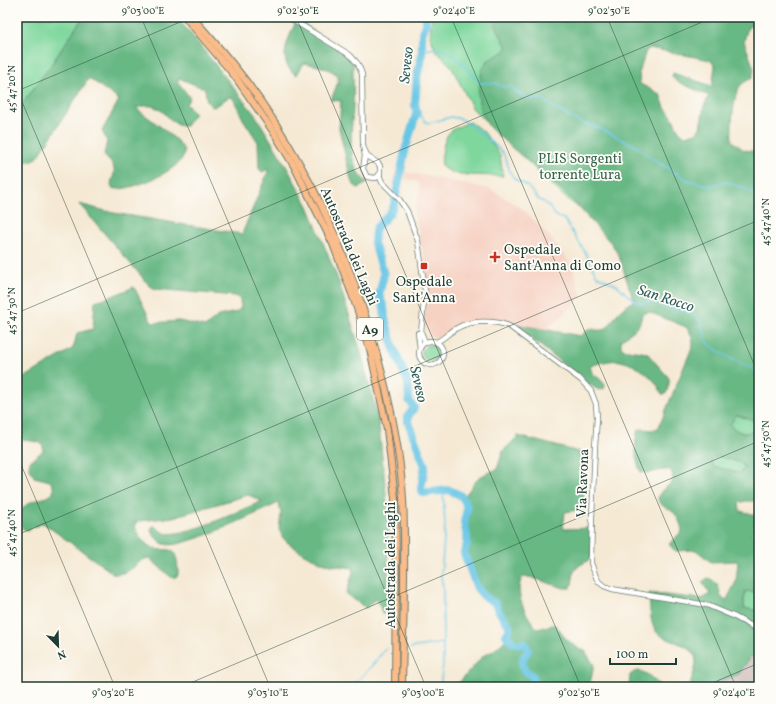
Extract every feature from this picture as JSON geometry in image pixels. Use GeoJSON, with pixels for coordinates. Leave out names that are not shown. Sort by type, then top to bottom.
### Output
{"type":"FeatureCollection","features":[{"type":"Feature","properties":{"kind":"highway","name":"Autostrada dei Laghi"},"geometry":{"type":"LineString","coordinates":[[185,17],[234,75],[273,131],[294,166],[333,244],[358,311],[370,349],[387,429],[395,498],[395,687]]}},
{"type":"Feature","properties":{"kind":"highway","name":"Autostrada dei Laghi"},"geometry":{"type":"LineString","coordinates":[[192,17],[246,81],[276,125],[299,163],[322,206],[346,259],[366,313],[395,428],[403,497],[404,563],[402,687]]}},
{"type":"Feature","properties":{"kind":"street"},"geometry":{"type":"LineString","coordinates":[[288,17],[350,55],[358,64],[362,74],[364,149],[363,170],[365,175],[388,189]]}},
{"type":"Feature","properties":{"kind":"street"},"geometry":{"type":"LineString","coordinates":[[364,149],[368,157],[380,166],[381,171],[379,175],[373,179]]}},
{"type":"Feature","properties":{"kind":"street"},"geometry":{"type":"LineString","coordinates":[[364,165],[373,161]]}},
{"type":"Feature","properties":{"kind":"street"},"geometry":{"type":"LineString","coordinates":[[379,175],[382,182],[407,211],[418,241],[425,297],[421,332],[425,342]]}},
{"type":"Feature","properties":{"kind":"street"},"geometry":{"type":"LineString","coordinates":[[416,238],[422,291],[418,327],[420,348],[419,355],[423,362],[430,364],[440,360],[444,338]]}},
{"type":"Feature","properties":{"kind":"street","name":"Via Ravona"},"geometry":{"type":"LineString","coordinates":[[436,342],[444,338],[458,327],[468,324],[487,322],[504,324],[509,326],[581,380],[591,391],[596,404],[598,418],[592,502],[591,563],[599,582],[612,589],[707,605],[733,616],[759,630]]}},
{"type":"Feature","properties":{"kind":"street"},"geometry":{"type":"LineString","coordinates":[[420,348],[425,342],[429,341],[436,342],[441,348]]}},
{"type":"Feature","properties":{"kind":"shaded area","name":"Ospedale Sant'Anna di Como"},"geometry":{"type":"Polygon","coordinates":[[[396,170],[490,189],[523,209],[550,237],[572,266],[582,297],[547,329],[497,321],[470,322],[440,338],[430,336],[424,323],[428,294],[426,274],[428,271],[419,236],[420,233],[414,215],[420,186],[417,181],[394,177],[396,170]]]}},
{"type":"Feature","properties":{"kind":"shaded area"},"geometry":{"type":"Polygon","coordinates":[[[751,656],[759,657],[759,687],[719,687],[718,682],[739,674],[751,656]]]}},
{"type":"Feature","properties":{"kind":"green space"},"geometry":{"type":"Polygon","coordinates":[[[30,17],[83,17],[51,65],[17,111],[17,24],[30,17]]]}},
{"type":"Feature","properties":{"kind":"green space"},"geometry":{"type":"Polygon","coordinates":[[[83,17],[175,17],[187,29],[256,116],[308,206],[337,277],[360,349],[378,418],[388,512],[388,613],[382,613],[378,600],[374,600],[366,608],[346,594],[353,572],[352,568],[325,564],[304,554],[283,538],[279,529],[281,514],[279,503],[221,529],[186,542],[173,545],[160,542],[151,531],[152,527],[154,526],[164,533],[172,534],[184,532],[198,528],[262,501],[248,495],[173,517],[135,523],[135,527],[139,535],[148,546],[158,550],[170,550],[174,553],[177,562],[178,575],[174,578],[149,558],[141,561],[126,572],[114,574],[43,523],[28,530],[23,529],[20,518],[24,507],[29,503],[49,496],[53,493],[53,488],[50,481],[34,477],[29,466],[30,461],[43,451],[43,446],[39,442],[23,440],[17,434],[17,382],[72,349],[77,333],[93,329],[95,301],[110,297],[134,287],[152,323],[179,321],[205,327],[218,316],[236,312],[241,308],[240,300],[236,296],[155,289],[149,285],[79,204],[114,213],[242,234],[269,169],[262,172],[259,169],[258,142],[243,119],[233,98],[230,97],[212,107],[207,102],[205,89],[179,78],[178,82],[190,98],[186,104],[195,113],[186,126],[174,122],[160,109],[153,106],[136,108],[182,146],[184,151],[182,158],[176,165],[166,172],[141,184],[119,189],[112,188],[111,182],[114,169],[104,155],[107,141],[102,131],[119,100],[89,78],[38,157],[32,161],[17,161],[17,111],[51,65],[83,17]]]}},
{"type":"Feature","properties":{"kind":"green space"},"geometry":{"type":"Polygon","coordinates":[[[432,17],[489,17],[512,54],[582,210],[567,199],[473,109],[451,66],[436,51],[430,36],[432,17]]]}},
{"type":"Feature","properties":{"kind":"green space","name":"PLIS Sorgenti torrente Lura"},"geometry":{"type":"Polygon","coordinates":[[[492,17],[631,17],[676,20],[677,17],[759,17],[759,28],[753,25],[748,27],[744,41],[754,69],[752,78],[741,85],[738,89],[733,112],[732,141],[744,150],[759,152],[759,422],[736,415],[730,425],[737,431],[743,433],[758,430],[759,426],[759,501],[745,501],[739,503],[740,511],[756,515],[752,534],[759,546],[759,594],[745,591],[744,608],[759,611],[759,657],[751,656],[739,674],[718,682],[719,687],[689,687],[696,663],[695,656],[686,647],[659,635],[655,630],[651,617],[649,593],[701,599],[710,594],[702,582],[708,578],[716,583],[721,597],[726,601],[736,582],[738,561],[711,562],[696,550],[675,551],[669,544],[682,531],[680,523],[674,513],[662,505],[658,499],[659,494],[673,480],[671,470],[649,473],[641,472],[637,463],[636,452],[638,430],[658,429],[693,345],[692,336],[686,327],[649,312],[642,314],[640,323],[637,327],[621,340],[621,346],[622,349],[647,353],[669,378],[666,394],[662,394],[659,388],[646,373],[621,361],[606,362],[590,366],[592,373],[605,385],[604,389],[599,390],[585,382],[514,324],[581,336],[589,328],[603,330],[609,326],[621,310],[635,300],[632,296],[619,256],[612,244],[565,192],[511,147],[490,128],[486,122],[480,107],[478,93],[482,70],[487,61],[505,51],[507,48],[492,17]],[[650,48],[646,51],[639,72],[640,84],[660,94],[665,108],[671,115],[679,131],[685,136],[696,133],[700,128],[704,106],[709,96],[676,81],[672,77],[673,73],[712,86],[715,66],[710,60],[650,48]],[[718,456],[711,460],[713,466],[739,473],[745,469],[741,463],[718,456]]]}},
{"type":"Feature","properties":{"kind":"green space"},"geometry":{"type":"Polygon","coordinates":[[[297,19],[350,57],[354,67],[351,137],[353,158],[356,168],[368,183],[358,188],[351,180],[339,128],[341,101],[331,100],[338,82],[338,76],[327,69],[304,63],[297,75],[290,70],[286,63],[286,48],[297,19]]]}},
{"type":"Feature","properties":{"kind":"green space"},"geometry":{"type":"Polygon","coordinates":[[[470,122],[484,132],[500,155],[503,176],[453,173],[442,167],[443,148],[449,133],[455,128],[470,122]]]}},
{"type":"Feature","properties":{"kind":"green space"},"geometry":{"type":"Polygon","coordinates":[[[430,345],[437,350],[438,353],[433,360],[430,361],[423,356],[422,353],[427,346],[430,345]]]}},
{"type":"Feature","properties":{"kind":"green space"},"geometry":{"type":"Polygon","coordinates":[[[736,415],[759,422],[759,430],[746,433],[737,431],[730,425],[736,415]]]}},
{"type":"Feature","properties":{"kind":"green space"},"geometry":{"type":"Polygon","coordinates":[[[518,436],[583,453],[584,509],[565,512],[563,529],[592,528],[591,559],[580,565],[574,571],[572,585],[570,588],[564,588],[530,577],[523,577],[519,590],[522,604],[529,619],[538,629],[555,625],[564,637],[579,649],[585,651],[594,665],[590,687],[455,687],[483,656],[493,651],[510,636],[509,623],[501,607],[480,588],[466,551],[467,505],[464,497],[479,477],[497,469],[503,451],[518,436]]]}},
{"type":"Feature","properties":{"kind":"green space"},"geometry":{"type":"Polygon","coordinates":[[[718,455],[741,463],[746,469],[739,473],[712,466],[711,460],[718,455]]]}},
{"type":"Feature","properties":{"kind":"green space"},"geometry":{"type":"Polygon","coordinates":[[[745,591],[759,594],[759,611],[744,608],[745,591]]]}},
{"type":"Feature","properties":{"kind":"green space"},"geometry":{"type":"Polygon","coordinates":[[[639,671],[647,674],[662,687],[629,687],[630,675],[639,671]]]}},
{"type":"Feature","properties":{"kind":"waterway","name":"Seveso"},"geometry":{"type":"LineString","coordinates":[[426,17],[426,25],[422,34],[422,56],[417,77],[415,105],[417,111],[405,151],[394,205],[390,213],[376,228],[375,232],[374,243],[384,274],[379,295],[384,307],[385,319],[393,346],[408,383],[409,400],[414,408],[408,416],[408,422],[425,466],[421,488],[423,493],[449,490],[460,495],[465,501],[467,509],[464,522],[467,544],[464,553],[477,588],[484,596],[495,603],[509,625],[509,631],[506,635],[508,638],[514,643],[524,643],[526,645],[528,650],[523,659],[523,667],[533,676],[534,686],[541,687]]}},
{"type":"Feature","properties":{"kind":"waterway"},"geometry":{"type":"LineString","coordinates":[[422,52],[431,49],[439,49],[447,52],[462,63],[480,83],[495,83],[503,87],[512,87],[518,93],[529,99],[543,99],[553,107],[577,121],[601,129],[637,147],[653,159],[687,180],[710,186],[726,182],[748,190],[759,198]]}},
{"type":"Feature","properties":{"kind":"waterway","name":"San Rocco"},"geometry":{"type":"LineString","coordinates":[[417,111],[426,122],[429,123],[451,117],[462,119],[493,143],[503,153],[511,174],[516,180],[528,187],[539,200],[544,202],[550,208],[557,217],[564,219],[585,252],[597,276],[617,285],[632,299],[642,304],[646,302],[654,302],[667,308],[683,310],[691,313],[701,323],[706,340],[710,345],[727,357],[759,372]]}},
{"type":"Feature","properties":{"kind":"waterway"},"geometry":{"type":"LineString","coordinates":[[440,687],[443,664],[443,586],[441,577],[445,525],[443,491]]}},
{"type":"Feature","properties":{"kind":"waterway"},"geometry":{"type":"LineString","coordinates":[[410,648],[442,643]]}},
{"type":"Feature","properties":{"kind":"waterway"},"geometry":{"type":"LineString","coordinates":[[351,687],[371,667],[386,648]]}},
{"type":"Feature","properties":{"kind":"place","name":"Ospedale Sant'Anna di Como"},"geometry":{"type":"Point","coordinates":[495,257]}},
{"type":"Feature","properties":{"kind":"place","name":"Ospedale Sant'Anna"},"geometry":{"type":"Point","coordinates":[424,266]}}]}
